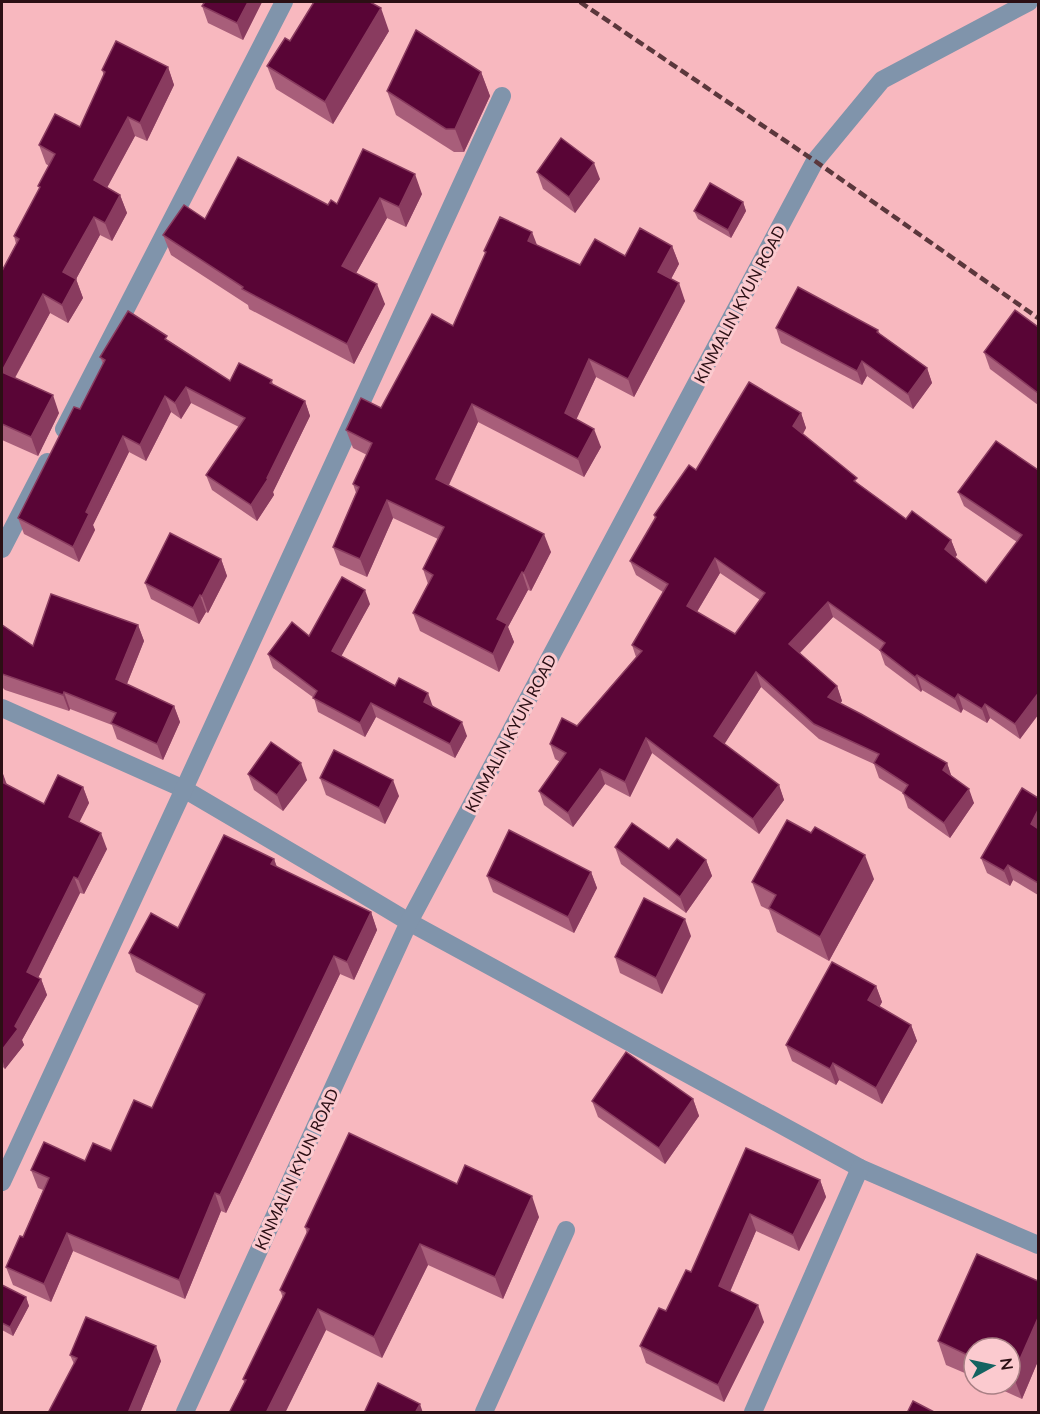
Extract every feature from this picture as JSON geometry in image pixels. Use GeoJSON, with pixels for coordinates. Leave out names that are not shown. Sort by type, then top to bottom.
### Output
{"type":"FeatureCollection","features":[{"type":"Feature","properties":{"kind":"street"},"geometry":{"type":"LineString","coordinates":[[2,549],[284,2]]}},
{"type":"Feature","properties":{"kind":"street","name":"KINMALIN KYUN ROAD"},"geometry":{"type":"LineString","coordinates":[[185,1413],[409,922],[815,161],[882,80],[1029,2]]}},
{"type":"Feature","properties":{"kind":"street"},"geometry":{"type":"LineString","coordinates":[[2,1182],[502,96]]}},
{"type":"Feature","properties":{"kind":"street"},"geometry":{"type":"LineString","coordinates":[[2,708],[184,789],[409,922],[860,1168],[1038,1245]]}},
{"type":"Feature","properties":{"kind":"street"},"geometry":{"type":"LineString","coordinates":[[753,1413],[860,1168]]}},
{"type":"Feature","properties":{"kind":"street"},"geometry":{"type":"LineString","coordinates":[[484,1413],[566,1230]]}},
{"type":"Feature","properties":{"kind":"building"},"geometry":{"type":"Polygon","coordinates":[[[205,2],[248,2],[237,23],[202,6],[205,2]]]}},
{"type":"Feature","properties":{"kind":"building"},"geometry":{"type":"Polygon","coordinates":[[[314,2],[370,2],[381,8],[325,102],[267,66],[285,38],[290,41],[314,2]]]}},
{"type":"Feature","properties":{"kind":"building"},"geometry":{"type":"Polygon","coordinates":[[[416,30],[481,72],[455,129],[446,129],[387,91],[416,30]]]}},
{"type":"Feature","properties":{"kind":"building"},"geometry":{"type":"Polygon","coordinates":[[[116,41],[168,67],[140,123],[128,117],[94,180],[120,195],[105,223],[94,217],[63,272],[76,279],[62,305],[43,294],[2,371],[2,271],[19,239],[14,236],[55,154],[39,145],[55,114],[80,127],[105,72],[102,70],[116,41]]]}},
{"type":"Feature","properties":{"kind":"building"},"geometry":{"type":"Polygon","coordinates":[[[561,138],[594,163],[569,197],[537,172],[561,138]]]}},
{"type":"Feature","properties":{"kind":"building"},"geometry":{"type":"Polygon","coordinates":[[[363,149],[415,174],[399,207],[380,198],[342,266],[377,284],[347,344],[242,289],[243,287],[163,235],[184,205],[205,219],[238,157],[328,205],[331,200],[337,204],[363,149]]]}},
{"type":"Feature","properties":{"kind":"building"},"geometry":{"type":"Polygon","coordinates":[[[710,183],[743,202],[728,230],[694,211],[710,183]]]}},
{"type":"Feature","properties":{"kind":"building"},"geometry":{"type":"Polygon","coordinates":[[[500,217],[532,232],[528,241],[580,265],[595,239],[625,256],[640,228],[672,246],[658,272],[679,283],[628,379],[589,359],[565,413],[594,429],[578,459],[472,404],[436,479],[544,534],[497,619],[507,624],[493,654],[413,613],[433,575],[423,569],[444,527],[387,500],[360,559],[333,547],[359,487],[353,484],[372,443],[346,430],[361,398],[381,408],[432,314],[453,326],[500,217]]]}},
{"type":"Feature","properties":{"kind":"building"},"geometry":{"type":"Polygon","coordinates":[[[798,287],[878,330],[877,332],[927,368],[908,394],[862,361],[857,371],[776,328],[798,287]]]}},
{"type":"Feature","properties":{"kind":"building"},"geometry":{"type":"Polygon","coordinates":[[[1015,310],[1038,327],[1038,393],[984,352],[1015,310]]]}},
{"type":"Feature","properties":{"kind":"building"},"geometry":{"type":"Polygon","coordinates":[[[128,311],[167,336],[165,339],[230,381],[239,363],[272,380],[270,383],[305,401],[268,479],[251,505],[206,475],[245,418],[186,387],[175,403],[165,396],[140,445],[123,436],[86,512],[89,514],[73,547],[18,518],[74,407],[80,409],[105,360],[100,357],[128,311]]]}},
{"type":"Feature","properties":{"kind":"building"},"geometry":{"type":"Polygon","coordinates":[[[2,372],[53,395],[31,437],[2,424],[2,372]]]}},
{"type":"Feature","properties":{"kind":"building"},"geometry":{"type":"Polygon","coordinates":[[[749,382],[801,413],[793,426],[857,478],[854,481],[906,519],[912,511],[951,540],[945,549],[986,583],[1022,535],[958,492],[996,441],[1038,470],[1038,696],[1015,724],[985,704],[982,709],[958,694],[955,699],[917,675],[915,677],[880,650],[885,643],[828,602],[789,644],[837,686],[828,697],[947,763],[943,770],[969,789],[944,823],[903,793],[908,785],[874,763],[879,754],[814,724],[756,672],[714,736],[779,785],[753,819],[646,738],[625,782],[600,769],[568,813],[539,791],[566,753],[550,744],[562,718],[577,726],[642,651],[632,645],[668,584],[630,561],[656,517],[654,515],[689,465],[696,470],[749,382]],[[715,558],[687,606],[735,634],[765,593],[715,558]]]}},
{"type":"Feature","properties":{"kind":"building"},"geometry":{"type":"Polygon","coordinates":[[[170,533],[221,559],[202,596],[200,595],[193,608],[145,583],[170,533]]]}},
{"type":"Feature","properties":{"kind":"building"},"geometry":{"type":"Polygon","coordinates":[[[342,577],[365,590],[332,651],[395,686],[399,678],[428,693],[424,702],[462,722],[450,744],[371,703],[360,723],[313,698],[317,691],[268,654],[292,622],[309,636],[342,577]]]}},
{"type":"Feature","properties":{"kind":"building"},"geometry":{"type":"Polygon","coordinates":[[[51,594],[138,625],[116,679],[174,706],[157,744],[111,723],[116,713],[64,692],[63,695],[2,674],[2,625],[33,646],[51,594]]]}},
{"type":"Feature","properties":{"kind":"building"},"geometry":{"type":"Polygon","coordinates":[[[271,742],[301,763],[277,795],[248,774],[271,742]]]}},
{"type":"Feature","properties":{"kind":"building"},"geometry":{"type":"Polygon","coordinates":[[[334,750],[393,780],[379,808],[320,778],[334,750]]]}},
{"type":"Feature","properties":{"kind":"building"},"geometry":{"type":"Polygon","coordinates":[[[58,775],[83,787],[69,817],[101,833],[78,879],[74,877],[27,972],[41,979],[15,1026],[18,1029],[2,1050],[2,782],[44,804],[58,775]]]}},
{"type":"Feature","properties":{"kind":"building"},"geometry":{"type":"Polygon","coordinates":[[[1022,788],[1038,798],[1038,810],[1031,824],[1037,828],[1038,826],[1038,883],[1008,865],[1004,871],[981,858],[1022,788]]]}},
{"type":"Feature","properties":{"kind":"building"},"geometry":{"type":"Polygon","coordinates":[[[787,820],[811,833],[815,827],[865,855],[820,937],[769,908],[776,895],[752,882],[787,820]]]}},
{"type":"Feature","properties":{"kind":"building"},"geometry":{"type":"Polygon","coordinates":[[[632,823],[669,849],[677,839],[706,860],[680,897],[615,847],[632,823]]]}},
{"type":"Feature","properties":{"kind":"building"},"geometry":{"type":"Polygon","coordinates":[[[509,830],[591,872],[568,917],[487,876],[509,830]]]}},
{"type":"Feature","properties":{"kind":"building"},"geometry":{"type":"Polygon","coordinates":[[[224,835],[274,859],[271,864],[371,912],[347,962],[334,956],[220,1195],[215,1193],[179,1280],[67,1233],[44,1284],[6,1267],[20,1236],[23,1237],[49,1178],[31,1170],[44,1142],[85,1161],[93,1143],[111,1151],[134,1100],[152,1108],[205,994],[129,953],[151,913],[178,928],[224,835]]]}},
{"type":"Feature","properties":{"kind":"building"},"geometry":{"type":"Polygon","coordinates":[[[644,898],[685,919],[656,978],[615,957],[644,898]]]}},
{"type":"Feature","properties":{"kind":"building"},"geometry":{"type":"Polygon","coordinates":[[[832,962],[876,986],[868,1000],[911,1025],[876,1088],[833,1063],[830,1069],[786,1045],[832,962]]]}},
{"type":"Feature","properties":{"kind":"building"},"geometry":{"type":"Polygon","coordinates":[[[626,1052],[693,1099],[659,1148],[592,1101],[626,1052]]]}},
{"type":"Feature","properties":{"kind":"building"},"geometry":{"type":"Polygon","coordinates":[[[349,1133],[457,1184],[465,1165],[532,1196],[495,1277],[420,1244],[374,1337],[318,1309],[267,1411],[270,1413],[229,1413],[285,1293],[280,1290],[309,1229],[305,1227],[349,1133]]]}},
{"type":"Feature","properties":{"kind":"building"},"geometry":{"type":"Polygon","coordinates":[[[746,1148],[820,1180],[793,1235],[750,1214],[719,1286],[758,1305],[718,1385],[640,1346],[659,1308],[666,1311],[686,1270],[691,1272],[746,1148]]]}},
{"type":"Feature","properties":{"kind":"building"},"geometry":{"type":"Polygon","coordinates":[[[977,1254],[1038,1281],[1038,1318],[1022,1354],[1022,1336],[962,1336],[962,1352],[938,1341],[977,1254]]]}},
{"type":"Feature","properties":{"kind":"building"},"geometry":{"type":"Polygon","coordinates":[[[2,1285],[26,1297],[10,1327],[2,1323],[2,1285]]]}},
{"type":"Feature","properties":{"kind":"building"},"geometry":{"type":"Polygon","coordinates":[[[86,1317],[156,1346],[128,1413],[48,1413],[77,1358],[70,1355],[86,1317]]]}},
{"type":"Feature","properties":{"kind":"building"},"geometry":{"type":"Polygon","coordinates":[[[378,1383],[420,1404],[415,1413],[364,1413],[378,1383]]]}},
{"type":"Feature","properties":{"kind":"building"},"geometry":{"type":"Polygon","coordinates":[[[913,1401],[936,1413],[907,1413],[913,1401]]]}},
{"type":"Feature","properties":{"kind":"railway"},"geometry":{"type":"LineString","coordinates":[[580,2],[815,161],[1038,318]]}}]}
